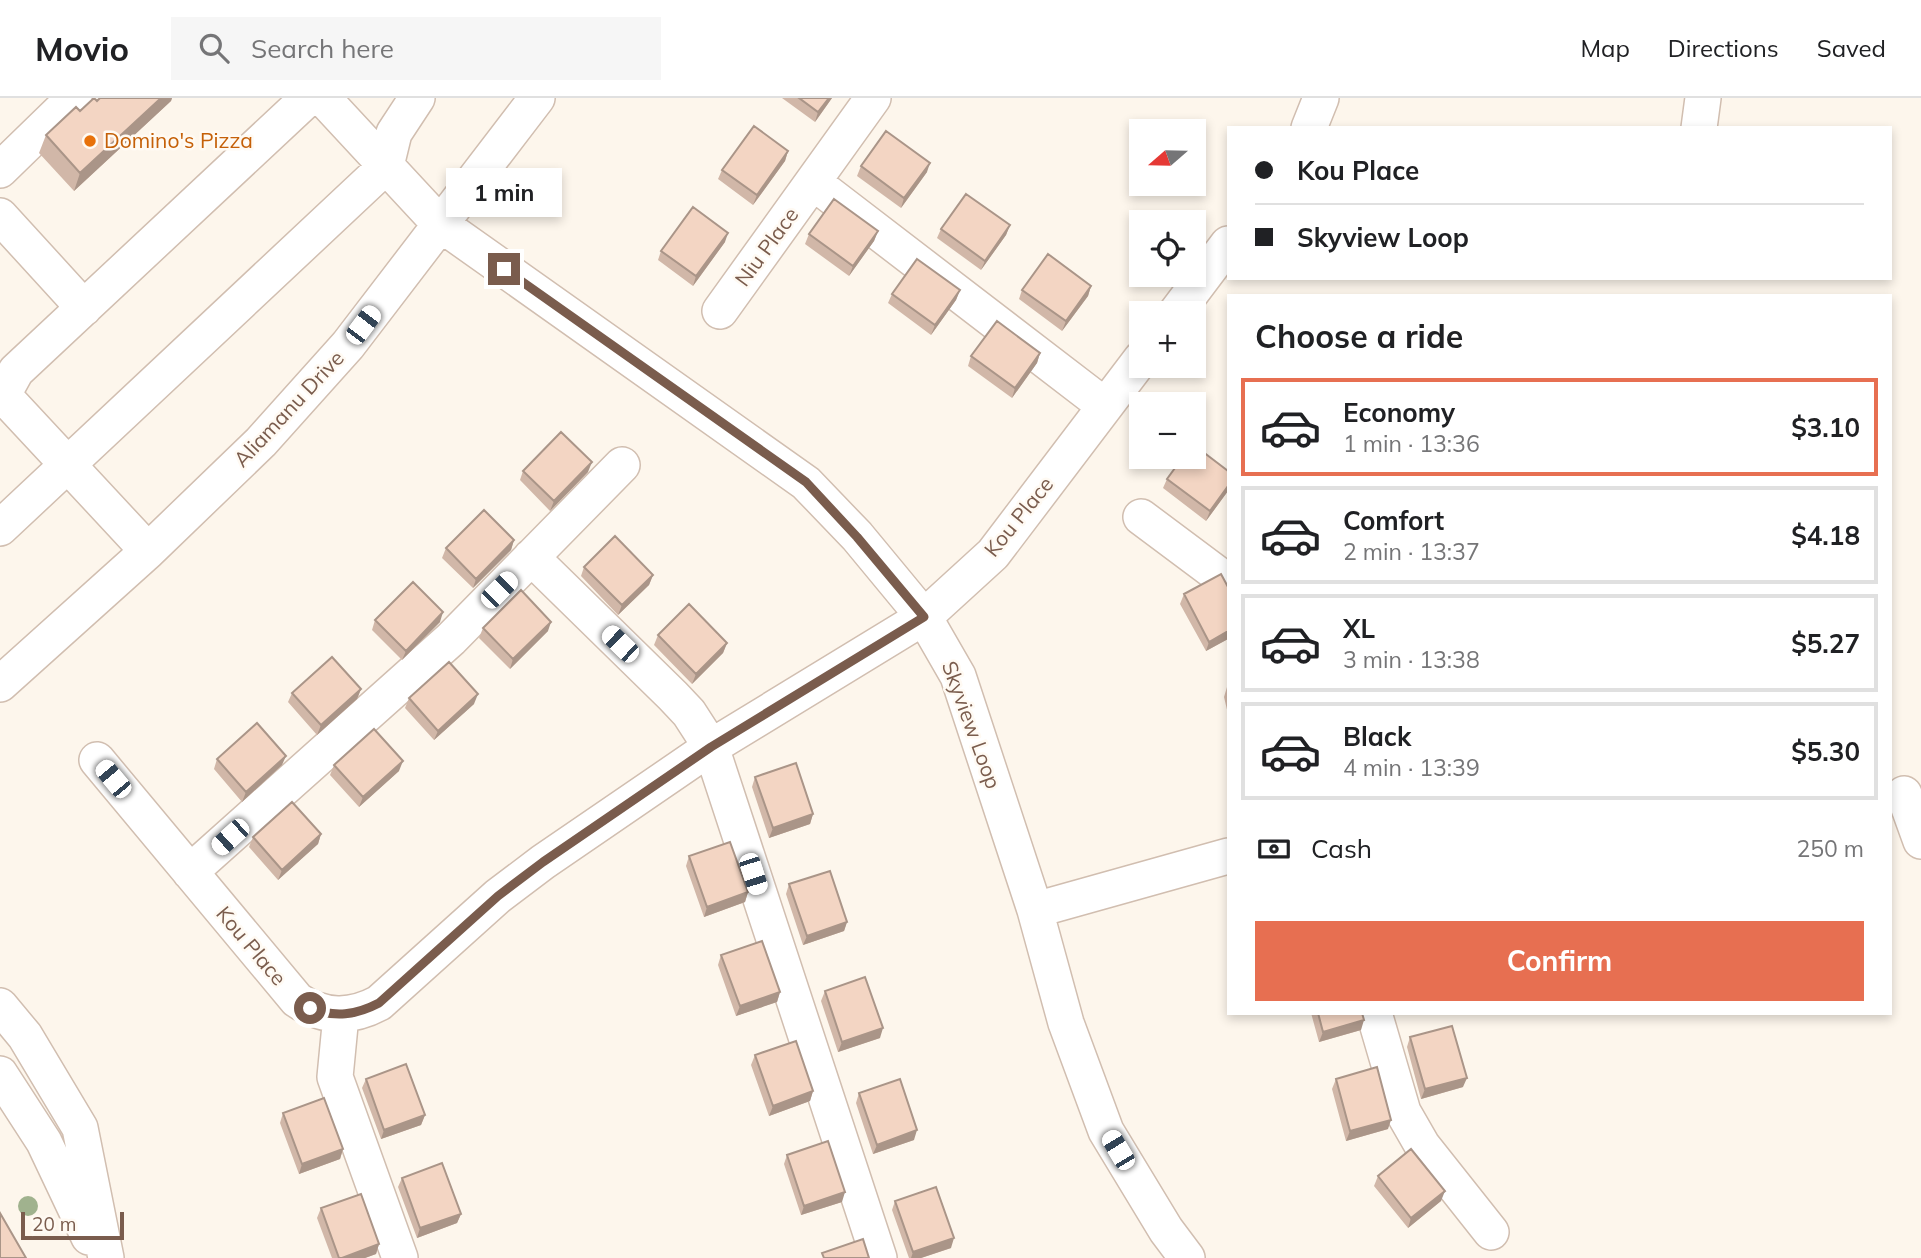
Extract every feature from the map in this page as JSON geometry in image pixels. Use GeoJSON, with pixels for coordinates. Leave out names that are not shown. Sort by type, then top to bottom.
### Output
{"type":"FeatureCollection","features":[{"type":"Feature","properties":{"kind":"street"},"geometry":{"type":"LineString","coordinates":[[0,170],[74,98]]}},
{"type":"Feature","properties":{"kind":"street"},"geometry":{"type":"LineString","coordinates":[[148,551],[1,396],[16,372],[308,98]]}},
{"type":"Feature","properties":{"kind":"street","name":"Skyview Loop"},"geometry":{"type":"LineString","coordinates":[[323,98],[439,223],[806,482],[857,537],[924,617],[958,676],[1035,910],[1066,1023],[1106,1131],[1166,1230],[1188,1258]]}},
{"type":"Feature","properties":{"kind":"street"},"geometry":{"type":"LineString","coordinates":[[0,528],[386,166],[394,132],[417,98]]}},
{"type":"Feature","properties":{"kind":"street","name":"Aliamanu Drive"},"geometry":{"type":"LineString","coordinates":[[0,684],[148,551],[270,433],[348,345],[537,98]]}},
{"type":"Feature","properties":{"kind":"street","name":"Niu Place"},"geometry":{"type":"LineString","coordinates":[[720,311],[873,98]]}},
{"type":"Feature","properties":{"kind":"street"},"geometry":{"type":"LineString","coordinates":[[1310,126],[1321,98]]}},
{"type":"Feature","properties":{"kind":"street"},"geometry":{"type":"LineString","coordinates":[[1699,126],[1703,98]]}},
{"type":"Feature","properties":{"kind":"street"},"geometry":{"type":"LineString","coordinates":[[813,182],[1105,406]]}},
{"type":"Feature","properties":{"kind":"street"},"geometry":{"type":"LineString","coordinates":[[0,216],[84,308]]}},
{"type":"Feature","properties":{"kind":"street"},"geometry":{"type":"LineString","coordinates":[[1185,301],[1227,245]]}},
{"type":"Feature","properties":{"kind":"street","name":"Kou Place"},"geometry":{"type":"LineString","coordinates":[[97,760],[291,995],[317,1011],[341,1014],[365,1010],[379,1003],[498,896],[543,862],[711,747],[924,617],[993,554],[1129,375]]}},
{"type":"Feature","properties":{"kind":"street"},"geometry":{"type":"LineString","coordinates":[[190,872],[409,679],[622,465]]}},
{"type":"Feature","properties":{"kind":"street"},"geometry":{"type":"LineString","coordinates":[[1141,517],[1227,581]]}},
{"type":"Feature","properties":{"kind":"street"},"geometry":{"type":"LineString","coordinates":[[531,557],[673,696],[689,713],[711,747],[878,1258]]}},
{"type":"Feature","properties":{"kind":"street"},"geometry":{"type":"LineString","coordinates":[[1905,794],[1921,841]]}},
{"type":"Feature","properties":{"kind":"street"},"geometry":{"type":"LineString","coordinates":[[1035,910],[1227,856]]}},
{"type":"Feature","properties":{"kind":"street"},"geometry":{"type":"LineString","coordinates":[[0,1006],[25,1037],[80,1128],[106,1258]]}},
{"type":"Feature","properties":{"kind":"street"},"geometry":{"type":"LineString","coordinates":[[341,1014],[335,1077],[400,1258]]}},
{"type":"Feature","properties":{"kind":"street"},"geometry":{"type":"LineString","coordinates":[[1375,1015],[1403,1112],[1422,1145],[1491,1232]]}},
{"type":"Feature","properties":{"kind":"street"},"geometry":{"type":"LineString","coordinates":[[0,1074],[44,1142],[99,1258]]}},
{"type":"Feature","properties":{"kind":"building","name":"Domino's Pizza"},"geometry":{"type":"Polygon","coordinates":[[[94,98],[97,101],[100,98],[161,98],[80,173],[46,135],[76,107],[80,111],[94,98]]]}},
{"type":"Feature","properties":{"kind":"building"},"geometry":{"type":"Polygon","coordinates":[[[799,98],[829,98],[818,112],[799,98]]]}},
{"type":"Feature","properties":{"kind":"building"},"geometry":{"type":"Polygon","coordinates":[[[754,126],[788,151],[757,195],[722,170],[754,126]]]}},
{"type":"Feature","properties":{"kind":"building"},"geometry":{"type":"Polygon","coordinates":[[[886,131],[930,163],[904,198],[861,166],[886,131]]]}},
{"type":"Feature","properties":{"kind":"building"},"geometry":{"type":"Polygon","coordinates":[[[966,194],[1010,225],[985,261],[941,229],[966,194]]]}},
{"type":"Feature","properties":{"kind":"building"},"geometry":{"type":"Polygon","coordinates":[[[834,199],[878,231],[853,266],[809,234],[834,199]]]}},
{"type":"Feature","properties":{"kind":"building"},"geometry":{"type":"Polygon","coordinates":[[[693,207],[728,233],[696,276],[661,251],[693,207]]]}},
{"type":"Feature","properties":{"kind":"building"},"geometry":{"type":"Polygon","coordinates":[[[1048,254],[1091,286],[1066,321],[1022,290],[1048,254]]]}},
{"type":"Feature","properties":{"kind":"building"},"geometry":{"type":"Polygon","coordinates":[[[917,259],[960,290],[935,325],[892,294],[917,259]]]}},
{"type":"Feature","properties":{"kind":"building"},"geometry":{"type":"Polygon","coordinates":[[[997,321],[1040,353],[1015,388],[971,356],[997,321]]]}},
{"type":"Feature","properties":{"kind":"building"},"geometry":{"type":"Polygon","coordinates":[[[561,432],[592,462],[554,501],[523,471],[561,432]]]}},
{"type":"Feature","properties":{"kind":"building"},"geometry":{"type":"Polygon","coordinates":[[[1206,454],[1227,470],[1227,487],[1210,511],[1167,479],[1174,469],[1206,469],[1206,454]]]}},
{"type":"Feature","properties":{"kind":"building"},"geometry":{"type":"Polygon","coordinates":[[[484,510],[514,540],[476,579],[446,548],[484,510]]]}},
{"type":"Feature","properties":{"kind":"building"},"geometry":{"type":"Polygon","coordinates":[[[615,536],[653,575],[622,605],[584,567],[615,536]]]}},
{"type":"Feature","properties":{"kind":"building"},"geometry":{"type":"Polygon","coordinates":[[[1221,574],[1227,585],[1227,632],[1209,642],[1184,594],[1221,574]]]}},
{"type":"Feature","properties":{"kind":"building"},"geometry":{"type":"Polygon","coordinates":[[[413,582],[443,612],[406,651],[375,620],[413,582]]]}},
{"type":"Feature","properties":{"kind":"building"},"geometry":{"type":"Polygon","coordinates":[[[521,590],[551,622],[513,659],[483,628],[521,590]]]}},
{"type":"Feature","properties":{"kind":"building"},"geometry":{"type":"Polygon","coordinates":[[[689,604],[727,643],[696,674],[658,635],[689,604]]]}},
{"type":"Feature","properties":{"kind":"building"},"geometry":{"type":"Polygon","coordinates":[[[332,657],[361,689],[321,725],[292,693],[332,657]]]}},
{"type":"Feature","properties":{"kind":"building"},"geometry":{"type":"Polygon","coordinates":[[[449,662],[478,694],[438,731],[409,698],[449,662]]]}},
{"type":"Feature","properties":{"kind":"building"},"geometry":{"type":"Polygon","coordinates":[[[257,723],[286,756],[246,792],[217,759],[257,723]]]}},
{"type":"Feature","properties":{"kind":"building"},"geometry":{"type":"Polygon","coordinates":[[[374,729],[403,761],[363,797],[334,765],[374,729]]]}},
{"type":"Feature","properties":{"kind":"building"},"geometry":{"type":"Polygon","coordinates":[[[796,763],[813,814],[773,828],[755,777],[796,763]]]}},
{"type":"Feature","properties":{"kind":"building"},"geometry":{"type":"Polygon","coordinates":[[[292,802],[321,834],[282,870],[253,837],[292,802]]]}},
{"type":"Feature","properties":{"kind":"building"},"geometry":{"type":"Polygon","coordinates":[[[730,842],[748,892],[707,907],[689,856],[730,842]]]}},
{"type":"Feature","properties":{"kind":"building"},"geometry":{"type":"Polygon","coordinates":[[[830,871],[847,922],[807,936],[789,884],[830,871]]]}},
{"type":"Feature","properties":{"kind":"building"},"geometry":{"type":"Polygon","coordinates":[[[762,941],[780,992],[740,1006],[721,955],[762,941]]]}},
{"type":"Feature","properties":{"kind":"building"},"geometry":{"type":"Polygon","coordinates":[[[865,977],[883,1028],[842,1042],[825,991],[865,977]]]}},
{"type":"Feature","properties":{"kind":"building"},"geometry":{"type":"Polygon","coordinates":[[[1319,1015],[1363,1015],[1364,1020],[1323,1032],[1319,1015]]]}},
{"type":"Feature","properties":{"kind":"building"},"geometry":{"type":"Polygon","coordinates":[[[1452,1026],[1467,1078],[1425,1089],[1410,1037],[1452,1026]]]}},
{"type":"Feature","properties":{"kind":"building"},"geometry":{"type":"Polygon","coordinates":[[[796,1041],[813,1091],[773,1106],[755,1055],[796,1041]]]}},
{"type":"Feature","properties":{"kind":"building"},"geometry":{"type":"Polygon","coordinates":[[[406,1064],[425,1115],[384,1130],[366,1079],[406,1064]]]}},
{"type":"Feature","properties":{"kind":"building"},"geometry":{"type":"Polygon","coordinates":[[[1377,1067],[1391,1120],[1350,1131],[1336,1079],[1377,1067]]]}},
{"type":"Feature","properties":{"kind":"building"},"geometry":{"type":"Polygon","coordinates":[[[900,1079],[917,1130],[877,1145],[859,1093],[900,1079]]]}},
{"type":"Feature","properties":{"kind":"building"},"geometry":{"type":"Polygon","coordinates":[[[324,1098],[343,1149],[302,1164],[283,1113],[324,1098]]]}},
{"type":"Feature","properties":{"kind":"building"},"geometry":{"type":"Polygon","coordinates":[[[828,1141],[845,1192],[804,1206],[787,1155],[828,1141]]]}},
{"type":"Feature","properties":{"kind":"building"},"geometry":{"type":"Polygon","coordinates":[[[1411,1149],[1445,1191],[1411,1218],[1378,1176],[1411,1149]]]}},
{"type":"Feature","properties":{"kind":"building"},"geometry":{"type":"Polygon","coordinates":[[[442,1163],[461,1214],[420,1228],[402,1178],[442,1163]]]}},
{"type":"Feature","properties":{"kind":"building"},"geometry":{"type":"Polygon","coordinates":[[[936,1187],[954,1238],[913,1252],[895,1201],[936,1187]]]}},
{"type":"Feature","properties":{"kind":"building"},"geometry":{"type":"Polygon","coordinates":[[[361,1194],[379,1244],[339,1258],[321,1208],[361,1194]]]}},
{"type":"Feature","properties":{"kind":"building"},"geometry":{"type":"Polygon","coordinates":[[[0,1213],[26,1258],[0,1258],[0,1213]]]}},
{"type":"Feature","properties":{"kind":"building"},"geometry":{"type":"Polygon","coordinates":[[[863,1239],[869,1258],[824,1258],[822,1253],[863,1239]]]}},
{"type":"Feature","properties":{"kind":"place","name":"Domino's Pizza"},"geometry":{"type":"Point","coordinates":[90,141]}},
{"type":"Feature","properties":{"kind":"route"},"geometry":{"type":"LineString","coordinates":[[310,1008],[333,1015],[349,1014],[379,1003],[498,896],[543,862],[711,747],[924,617],[857,537],[806,482],[504,269]]}}]}
